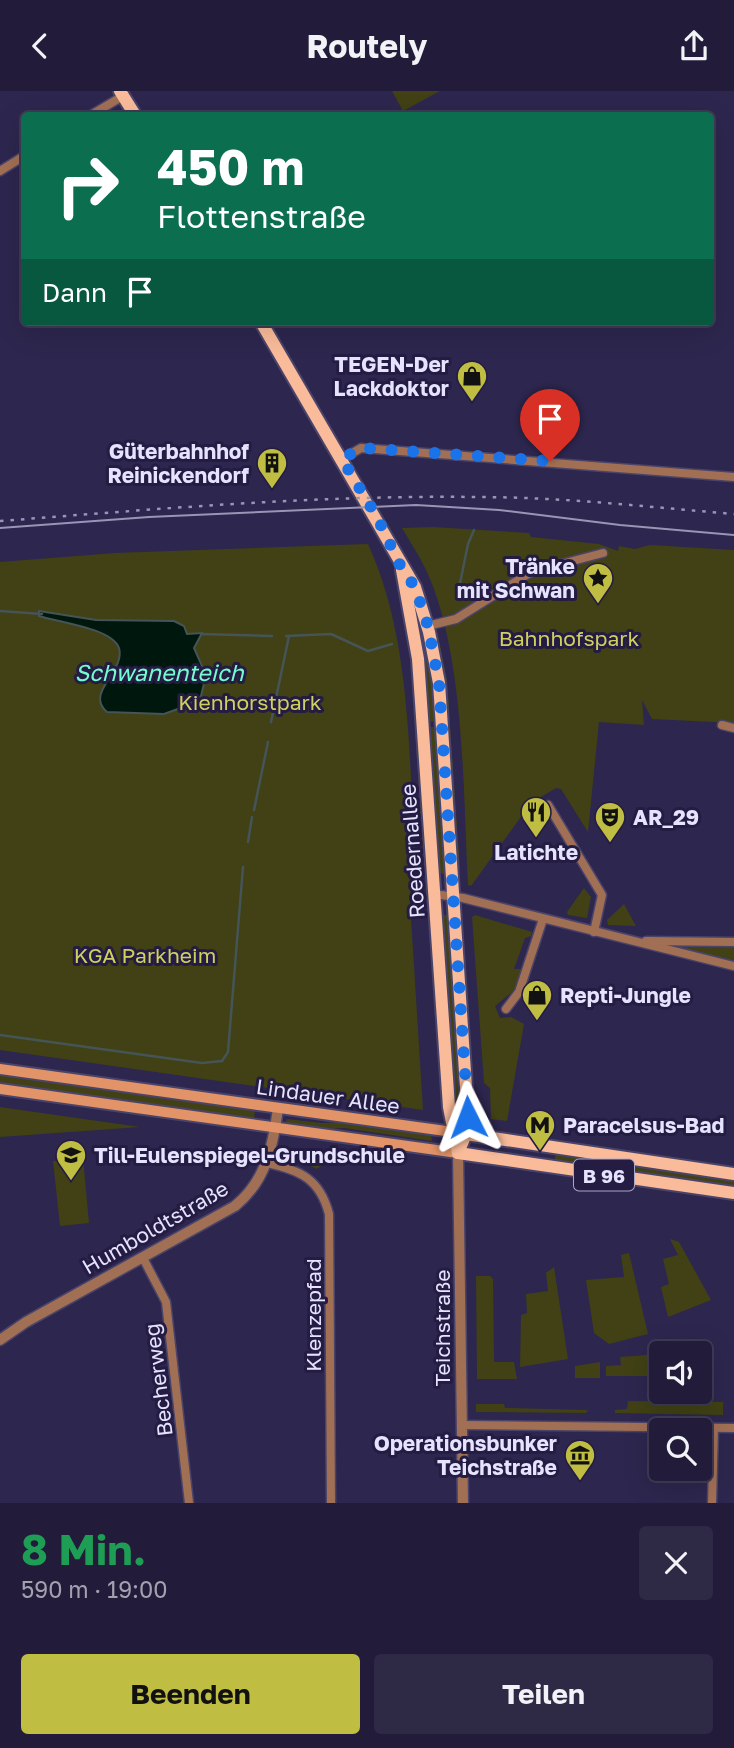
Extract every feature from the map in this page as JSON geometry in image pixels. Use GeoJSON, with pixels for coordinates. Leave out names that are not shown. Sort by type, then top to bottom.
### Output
{"type":"FeatureCollection","features":[{"type":"Feature","properties":{"kind":"main road"},"geometry":{"type":"LineString","coordinates":[[122,93],[133,112]]}},
{"type":"Feature","properties":{"kind":"main road","name":"Roedernallee"},"geometry":{"type":"LineString","coordinates":[[263,326],[377,517],[402,569],[415,587],[428,626],[439,683],[454,896],[466,1134]]}},
{"type":"Feature","properties":{"kind":"main road","name":"Roedernallee"},"geometry":{"type":"LineString","coordinates":[[402,569],[418,659],[452,1132],[457,1153]]}},
{"type":"Feature","properties":{"kind":"main road","name":"Lindauer Allee"},"geometry":{"type":"LineString","coordinates":[[0,1069],[734,1174]]}},
{"type":"Feature","properties":{"kind":"main road","name":"Lindauer Allee"},"geometry":{"type":"LineString","coordinates":[[0,1089],[734,1193]]}},
{"type":"Feature","properties":{"kind":"main road"},"geometry":{"type":"LineString","coordinates":[[457,1153],[466,1134]]}},
{"type":"Feature","properties":{"kind":"street"},"geometry":{"type":"LineString","coordinates":[[95,112],[122,93]]}},
{"type":"Feature","properties":{"kind":"street"},"geometry":{"type":"LineString","coordinates":[[0,171],[21,158]]}},
{"type":"Feature","properties":{"kind":"street"},"geometry":{"type":"LineString","coordinates":[[342,459],[361,448],[734,477]]}},
{"type":"Feature","properties":{"kind":"street"},"geometry":{"type":"LineString","coordinates":[[428,626],[456,619],[531,572],[603,553]]}},
{"type":"Feature","properties":{"kind":"street"},"geometry":{"type":"LineString","coordinates":[[722,725],[734,728]]}},
{"type":"Feature","properties":{"kind":"street"},"geometry":{"type":"LineString","coordinates":[[548,805],[602,895],[594,932]]}},
{"type":"Feature","properties":{"kind":"street"},"geometry":{"type":"LineString","coordinates":[[434,894],[454,896],[734,966]]}},
{"type":"Feature","properties":{"kind":"street"},"geometry":{"type":"LineString","coordinates":[[506,1009],[519,992],[542,919]]}},
{"type":"Feature","properties":{"kind":"street"},"geometry":{"type":"LineString","coordinates":[[633,941],[734,941]]}},
{"type":"Feature","properties":{"kind":"street","name":"Humboldtstraße"},"geometry":{"type":"LineString","coordinates":[[0,1340],[17,1327],[235,1206],[256,1185],[267,1163],[278,1108]]}},
{"type":"Feature","properties":{"kind":"street","name":"Teichstraße"},"geometry":{"type":"LineString","coordinates":[[457,1153],[463,1503]]}},
{"type":"Feature","properties":{"kind":"street","name":"Klenzepfad"},"geometry":{"type":"LineString","coordinates":[[267,1163],[293,1168],[311,1178],[324,1196],[328,1214],[331,1503]]}},
{"type":"Feature","properties":{"kind":"street","name":"Becherweg"},"geometry":{"type":"LineString","coordinates":[[143,1258],[166,1302],[189,1503]]}},
{"type":"Feature","properties":{"kind":"street"},"geometry":{"type":"LineString","coordinates":[[462,1425],[734,1428]]}},
{"type":"Feature","properties":{"kind":"street"},"geometry":{"type":"LineString","coordinates":[[712,1503],[714,1428]]}},
{"type":"Feature","properties":{"kind":"green space"},"geometry":{"type":"Polygon","coordinates":[[[392,91],[440,91],[403,111],[392,91]]]}},
{"type":"Feature","properties":{"kind":"green space","name":"Bahnhofspark"},"geometry":{"type":"Polygon","coordinates":[[[433,527],[529,533],[531,537],[599,544],[618,551],[619,546],[635,549],[650,545],[734,550],[734,723],[652,719],[642,700],[644,725],[599,722],[588,832],[561,789],[556,788],[531,803],[471,886],[468,885],[460,724],[448,641],[439,604],[426,570],[402,528],[433,527]]]}},
{"type":"Feature","properties":{"kind":"green space","name":"Kienhorstpark"},"geometry":{"type":"Polygon","coordinates":[[[368,544],[383,582],[393,621],[406,703],[416,868],[410,902],[423,1110],[0,1050],[0,562],[115,553],[368,544]]]}},
{"type":"Feature","properties":{"kind":"green space"},"geometry":{"type":"Polygon","coordinates":[[[420,620],[432,679],[436,721],[428,722],[417,621],[420,620]]]}},
{"type":"Feature","properties":{"kind":"green space"},"geometry":{"type":"Polygon","coordinates":[[[437,630],[447,680],[450,721],[447,721],[435,632],[437,630]]]}},
{"type":"Feature","properties":{"kind":"green space"},"geometry":{"type":"Polygon","coordinates":[[[447,726],[450,726],[460,868],[457,878],[447,726]]]}},
{"type":"Feature","properties":{"kind":"green space"},"geometry":{"type":"Polygon","coordinates":[[[429,727],[436,727],[446,875],[438,872],[429,727]]]}},
{"type":"Feature","properties":{"kind":"green space"},"geometry":{"type":"Polygon","coordinates":[[[417,728],[426,866],[424,866],[417,728]]]}},
{"type":"Feature","properties":{"kind":"green space"},"geometry":{"type":"Polygon","coordinates":[[[584,888],[591,897],[587,918],[568,915],[567,912],[584,888]]]}},
{"type":"Feature","properties":{"kind":"green space"},"geometry":{"type":"Polygon","coordinates":[[[624,904],[636,926],[608,925],[607,920],[624,904]]]}},
{"type":"Feature","properties":{"kind":"green space"},"geometry":{"type":"Polygon","coordinates":[[[441,914],[449,916],[462,1112],[457,1111],[441,914]]]}},
{"type":"Feature","properties":{"kind":"green space"},"geometry":{"type":"Polygon","coordinates":[[[475,915],[532,932],[531,936],[525,938],[514,969],[523,969],[516,989],[495,1006],[500,1018],[511,1017],[524,1024],[507,1121],[491,1119],[490,1088],[484,1083],[472,917],[475,915]]]}},
{"type":"Feature","properties":{"kind":"green space"},"geometry":{"type":"Polygon","coordinates":[[[676,944],[734,947],[734,960],[673,947],[676,944]]]}},
{"type":"Feature","properties":{"kind":"green space"},"geometry":{"type":"Polygon","coordinates":[[[0,1073],[255,1110],[254,1120],[0,1084],[0,1073]]]}},
{"type":"Feature","properties":{"kind":"green space"},"geometry":{"type":"Polygon","coordinates":[[[0,1107],[140,1127],[0,1137],[0,1107]]]}},
{"type":"Feature","properties":{"kind":"green space"},"geometry":{"type":"Polygon","coordinates":[[[287,1119],[322,1123],[345,1122],[431,1135],[432,1141],[344,1128],[326,1129],[285,1124],[287,1119]]]}},
{"type":"Feature","properties":{"kind":"green space"},"geometry":{"type":"Polygon","coordinates":[[[289,1148],[338,1157],[316,1169],[290,1156],[289,1148]]]}},
{"type":"Feature","properties":{"kind":"green space"},"geometry":{"type":"Polygon","coordinates":[[[556,1153],[734,1178],[734,1189],[554,1163],[556,1153]]]}},
{"type":"Feature","properties":{"kind":"green space"},"geometry":{"type":"Polygon","coordinates":[[[83,1158],[89,1223],[60,1226],[53,1161],[83,1158]]]}},
{"type":"Feature","properties":{"kind":"green space"},"geometry":{"type":"Polygon","coordinates":[[[670,1239],[679,1242],[711,1300],[668,1317],[661,1287],[669,1284],[663,1259],[678,1255],[670,1239]]]}},
{"type":"Feature","properties":{"kind":"green space"},"geometry":{"type":"Polygon","coordinates":[[[629,1253],[648,1334],[609,1344],[594,1333],[586,1280],[624,1277],[621,1255],[629,1253]]]}},
{"type":"Feature","properties":{"kind":"green space"},"geometry":{"type":"Polygon","coordinates":[[[554,1267],[568,1359],[520,1367],[521,1315],[527,1313],[526,1294],[548,1291],[546,1273],[554,1267]]]}},
{"type":"Feature","properties":{"kind":"green space"},"geometry":{"type":"Polygon","coordinates":[[[476,1276],[490,1276],[493,1279],[494,1362],[514,1362],[517,1379],[477,1379],[476,1276]]]}},
{"type":"Feature","properties":{"kind":"green space"},"geometry":{"type":"Polygon","coordinates":[[[648,1355],[649,1376],[606,1376],[606,1366],[621,1365],[620,1357],[648,1355]]]}},
{"type":"Feature","properties":{"kind":"green space"},"geometry":{"type":"Polygon","coordinates":[[[600,1362],[600,1378],[575,1378],[575,1366],[600,1362]]]}},
{"type":"Feature","properties":{"kind":"green space"},"geometry":{"type":"Polygon","coordinates":[[[628,1401],[649,1401],[649,1404],[723,1402],[723,1415],[615,1413],[615,1410],[627,1409],[628,1401]]]}},
{"type":"Feature","properties":{"kind":"green space"},"geometry":{"type":"Polygon","coordinates":[[[476,1404],[504,1404],[505,1408],[588,1410],[586,1413],[476,1412],[476,1404]]]}},
{"type":"Feature","properties":{"kind":"water","name":"Schwanenteich"},"geometry":{"type":"Polygon","coordinates":[[[39,611],[96,620],[174,621],[184,626],[187,634],[202,633],[194,648],[206,675],[201,696],[186,706],[164,714],[107,712],[101,705],[100,697],[117,665],[119,648],[106,635],[39,616],[39,611]]]}},
{"type":"Feature","properties":{"kind":"waterway"},"geometry":{"type":"LineString","coordinates":[[457,598],[468,544],[474,530]]}},
{"type":"Feature","properties":{"kind":"waterway"},"geometry":{"type":"LineString","coordinates":[[0,611],[42,614]]}},
{"type":"Feature","properties":{"kind":"waterway"},"geometry":{"type":"LineString","coordinates":[[201,634],[272,636]]}},
{"type":"Feature","properties":{"kind":"waterway"},"geometry":{"type":"LineString","coordinates":[[286,636],[331,634],[368,651],[392,644]]}},
{"type":"Feature","properties":{"kind":"waterway"},"geometry":{"type":"LineString","coordinates":[[271,722],[289,636]]}},
{"type":"Feature","properties":{"kind":"waterway"},"geometry":{"type":"LineString","coordinates":[[254,810],[268,742]]}},
{"type":"Feature","properties":{"kind":"waterway"},"geometry":{"type":"LineString","coordinates":[[248,842],[252,817]]}},
{"type":"Feature","properties":{"kind":"waterway"},"geometry":{"type":"LineString","coordinates":[[0,1035],[202,1063],[222,1061],[228,1052],[243,867]]}},
{"type":"Feature","properties":{"kind":"tram line"},"geometry":{"type":"LineString","coordinates":[[0,528],[149,517],[416,505],[499,510],[620,525],[734,535]]}},
{"type":"Feature","properties":{"kind":"railway"},"geometry":{"type":"LineString","coordinates":[[0,521],[238,504],[416,497],[508,497],[734,514]]}},
{"type":"Feature","properties":{"kind":"place","name":"TEGEN-Der Lackdoktor"},"geometry":{"type":"Point","coordinates":[472,403]}},
{"type":"Feature","properties":{"kind":"place","name":"Güterbahnhof Reinickendorf"},"geometry":{"type":"Point","coordinates":[272,490]}},
{"type":"Feature","properties":{"kind":"place","name":"Tränke mit Schwan"},"geometry":{"type":"Point","coordinates":[598,605]}},
{"type":"Feature","properties":{"kind":"place","name":"Latichte"},"geometry":{"type":"Point","coordinates":[536,839]}},
{"type":"Feature","properties":{"kind":"place","name":"AR_29"},"geometry":{"type":"Point","coordinates":[610,844]}},
{"type":"Feature","properties":{"kind":"place","name":"Repti-Jungle"},"geometry":{"type":"Point","coordinates":[537,1022]}},
{"type":"Feature","properties":{"kind":"place","name":"Paracelsus-Bad"},"geometry":{"type":"Point","coordinates":[540,1152]}},
{"type":"Feature","properties":{"kind":"place","name":"Till-Eulenspiegel-Grundschule"},"geometry":{"type":"Point","coordinates":[71,1182]}},
{"type":"Feature","properties":{"kind":"place","name":"Operationsbunker Teichstraße"},"geometry":{"type":"Point","coordinates":[580,1482]}},
{"type":"Feature","properties":{"kind":"route"},"geometry":{"type":"LineString","coordinates":[[468,1117],[457,920],[439,683],[433,647],[415,587],[402,569],[377,517],[342,459],[361,448],[550,461]]}},
{"type":"Feature","properties":{"kind":"park label","name":"KGA Parkheim"},"geometry":{"type":"Point","coordinates":[145,955]}}]}
